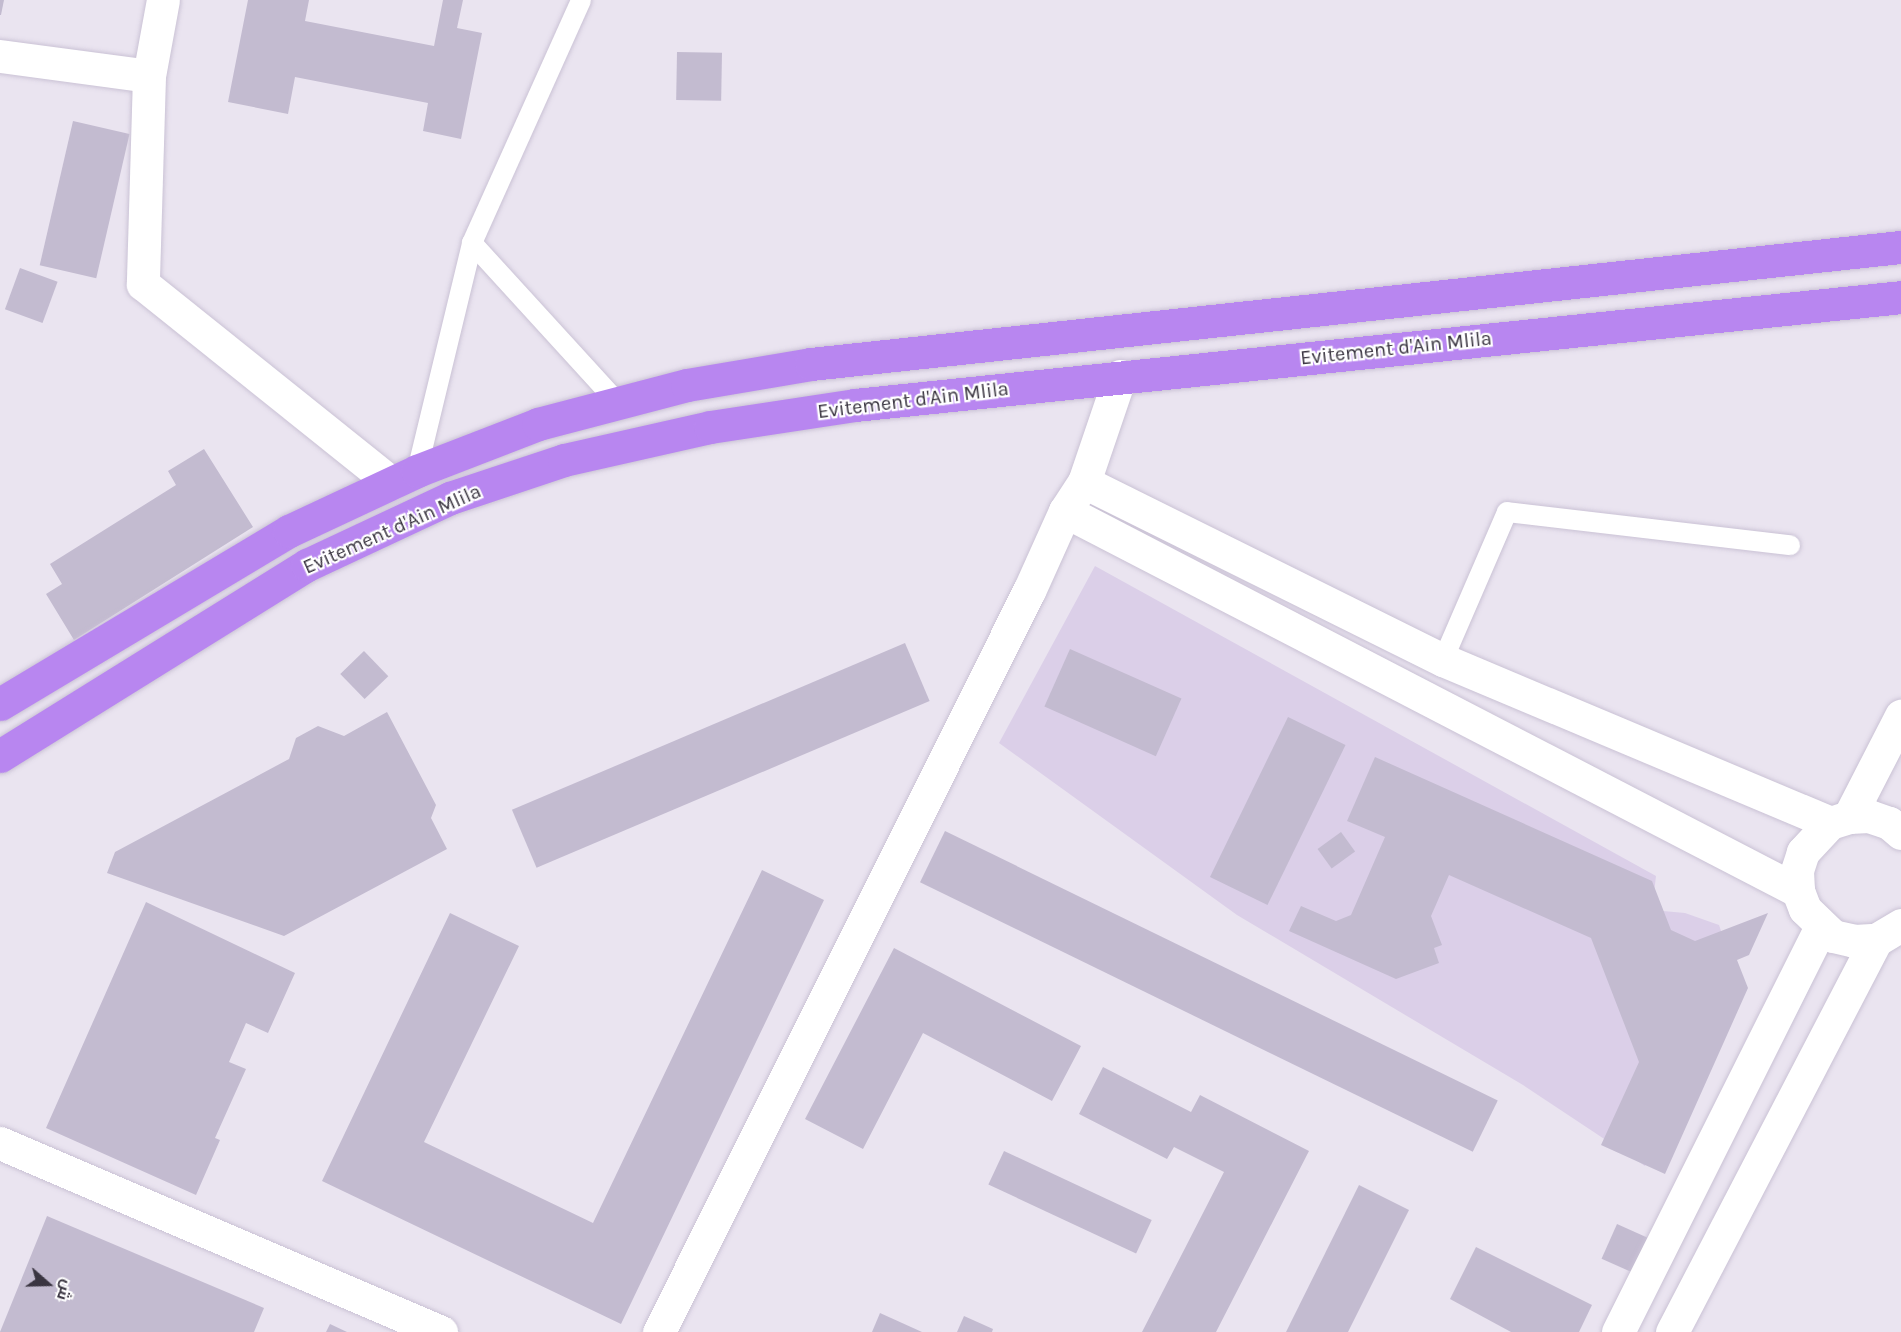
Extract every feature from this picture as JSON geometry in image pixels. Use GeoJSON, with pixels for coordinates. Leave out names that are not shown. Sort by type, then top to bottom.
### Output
{"type":"FeatureCollection","features":[{"type":"Feature","properties":{"kind":"highway","name":"Evitement d'Ain Mlila"},"geometry":{"type":"LineString","coordinates":[[0,704],[289,531],[404,477],[538,424],[687,385],[811,364],[1901,247]]}},
{"type":"Feature","properties":{"kind":"highway","name":"Evitement d'Ain Mlila"},"geometry":{"type":"LineString","coordinates":[[0,756],[307,565],[450,498],[564,460],[710,428],[855,405],[1901,297]]}},
{"type":"Feature","properties":{"kind":"street"},"geometry":{"type":"LineString","coordinates":[[163,0],[149,76],[143,284],[404,477]]}},
{"type":"Feature","properties":{"kind":"street"},"geometry":{"type":"LineString","coordinates":[[0,56],[149,76]]}},
{"type":"Feature","properties":{"kind":"street"},"geometry":{"type":"LineString","coordinates":[[659,1332],[1029,591],[1065,511],[1084,482],[1120,376]]}},
{"type":"Feature","properties":{"kind":"street"},"geometry":{"type":"LineString","coordinates":[[1084,482],[1443,660],[1839,820],[1869,816],[1889,823],[1901,833]]}},
{"type":"Feature","properties":{"kind":"street"},"geometry":{"type":"LineString","coordinates":[[1065,511],[1798,891]]}},
{"type":"Feature","properties":{"kind":"street"},"geometry":{"type":"LineString","coordinates":[[1893,932],[1844,939],[1821,927],[1805,909],[1798,891],[1797,871],[1803,852],[1839,820],[1901,717]]}},
{"type":"Feature","properties":{"kind":"street"},"geometry":{"type":"LineString","coordinates":[[1618,1332],[1821,927]]}},
{"type":"Feature","properties":{"kind":"street"},"geometry":{"type":"LineString","coordinates":[[1673,1332],[1893,932]]}},
{"type":"Feature","properties":{"kind":"street"},"geometry":{"type":"LineString","coordinates":[[0,1143],[441,1332]]}},
{"type":"Feature","properties":{"kind":"lane"},"geometry":{"type":"LineString","coordinates":[[404,477],[472,243],[581,0]]}},
{"type":"Feature","properties":{"kind":"lane"},"geometry":{"type":"LineString","coordinates":[[472,243],[618,403]]}},
{"type":"Feature","properties":{"kind":"lane"},"geometry":{"type":"LineString","coordinates":[[1443,660],[1507,512],[1790,545]]}},
{"type":"Feature","properties":{"kind":"shaded area"},"geometry":{"type":"Polygon","coordinates":[[[1095,566],[1656,876],[1652,910],[1685,913],[1719,925],[1731,960],[1645,1166],[1523,1085],[1237,915],[999,743],[1095,566]]]}},
{"type":"Feature","properties":{"kind":"building"},"geometry":{"type":"Polygon","coordinates":[[[0,0],[4,0],[1,15],[0,15],[0,0]]]}},
{"type":"Feature","properties":{"kind":"building"},"geometry":{"type":"Polygon","coordinates":[[[248,0],[309,0],[305,21],[434,46],[443,0],[463,0],[457,28],[482,33],[461,139],[423,131],[428,103],[295,77],[288,114],[228,102],[248,0]]]}},
{"type":"Feature","properties":{"kind":"building"},"geometry":{"type":"Polygon","coordinates":[[[677,52],[722,53],[721,101],[676,100],[677,52]]]}},
{"type":"Feature","properties":{"kind":"building"},"geometry":{"type":"Polygon","coordinates":[[[73,121],[130,134],[96,278],[40,265],[73,121]]]}},
{"type":"Feature","properties":{"kind":"building"},"geometry":{"type":"Polygon","coordinates":[[[20,268],[58,282],[43,323],[5,309],[20,268]]]}},
{"type":"Feature","properties":{"kind":"building"},"geometry":{"type":"Polygon","coordinates":[[[204,449],[253,527],[74,640],[46,594],[62,584],[50,564],[176,485],[168,471],[204,449]]]}},
{"type":"Feature","properties":{"kind":"building"},"geometry":{"type":"Polygon","coordinates":[[[905,643],[930,701],[537,868],[512,810],[905,643]]]}},
{"type":"Feature","properties":{"kind":"building"},"geometry":{"type":"Polygon","coordinates":[[[1070,649],[1181,699],[1156,756],[1044,707],[1070,649]]]}},
{"type":"Feature","properties":{"kind":"building"},"geometry":{"type":"Polygon","coordinates":[[[364,651],[388,676],[365,699],[340,674],[364,651]]]}},
{"type":"Feature","properties":{"kind":"building"},"geometry":{"type":"Polygon","coordinates":[[[387,712],[436,805],[431,818],[447,849],[284,936],[107,873],[115,852],[289,759],[296,738],[318,726],[344,736],[387,712]]]}},
{"type":"Feature","properties":{"kind":"building"},"geometry":{"type":"Polygon","coordinates":[[[1288,717],[1346,745],[1267,905],[1210,877],[1288,717]]]}},
{"type":"Feature","properties":{"kind":"building"},"geometry":{"type":"Polygon","coordinates":[[[1375,757],[1652,881],[1671,930],[1695,941],[1768,913],[1749,955],[1737,960],[1748,988],[1665,1174],[1601,1145],[1639,1062],[1591,938],[1449,875],[1431,916],[1442,945],[1434,948],[1439,963],[1396,979],[1289,931],[1301,906],[1336,921],[1351,915],[1385,837],[1347,821],[1375,757]]]}},
{"type":"Feature","properties":{"kind":"building"},"geometry":{"type":"Polygon","coordinates":[[[945,831],[1498,1101],[1473,1152],[920,882],[945,831]]]}},
{"type":"Feature","properties":{"kind":"building"},"geometry":{"type":"Polygon","coordinates":[[[1341,832],[1355,851],[1332,868],[1318,849],[1341,832]]]}},
{"type":"Feature","properties":{"kind":"building"},"geometry":{"type":"Polygon","coordinates":[[[762,870],[824,900],[621,1324],[322,1181],[450,913],[519,946],[424,1142],[593,1223],[762,870]]]}},
{"type":"Feature","properties":{"kind":"building"},"geometry":{"type":"Polygon","coordinates":[[[146,902],[295,973],[268,1033],[246,1023],[229,1062],[246,1069],[215,1138],[220,1140],[196,1195],[46,1128],[146,902]]]}},
{"type":"Feature","properties":{"kind":"building"},"geometry":{"type":"Polygon","coordinates":[[[894,948],[1081,1046],[1052,1101],[923,1033],[863,1149],[805,1119],[894,948]]]}},
{"type":"Feature","properties":{"kind":"building"},"geometry":{"type":"Polygon","coordinates":[[[1103,1067],[1191,1112],[1200,1095],[1309,1151],[1216,1332],[1142,1332],[1224,1172],[1174,1147],[1167,1159],[1079,1114],[1103,1067]]]}},
{"type":"Feature","properties":{"kind":"building"},"geometry":{"type":"Polygon","coordinates":[[[1004,1151],[1152,1220],[1136,1253],[988,1185],[1004,1151]]]}},
{"type":"Feature","properties":{"kind":"building"},"geometry":{"type":"Polygon","coordinates":[[[1359,1185],[1409,1210],[1348,1332],[1286,1332],[1359,1185]]]}},
{"type":"Feature","properties":{"kind":"building"},"geometry":{"type":"Polygon","coordinates":[[[47,1216],[264,1308],[254,1332],[0,1332],[47,1216]]]}},
{"type":"Feature","properties":{"kind":"building"},"geometry":{"type":"Polygon","coordinates":[[[1617,1224],[1650,1239],[1634,1273],[1602,1259],[1617,1224]]]}},
{"type":"Feature","properties":{"kind":"building"},"geometry":{"type":"Polygon","coordinates":[[[1476,1247],[1592,1305],[1579,1332],[1511,1332],[1450,1299],[1476,1247]]]}},
{"type":"Feature","properties":{"kind":"building"},"geometry":{"type":"Polygon","coordinates":[[[880,1313],[922,1332],[872,1332],[880,1313]]]}},
{"type":"Feature","properties":{"kind":"building"},"geometry":{"type":"Polygon","coordinates":[[[964,1316],[993,1329],[992,1332],[957,1332],[964,1316]]]}},
{"type":"Feature","properties":{"kind":"building"},"geometry":{"type":"Polygon","coordinates":[[[330,1324],[347,1332],[326,1332],[330,1324]]]}}]}
